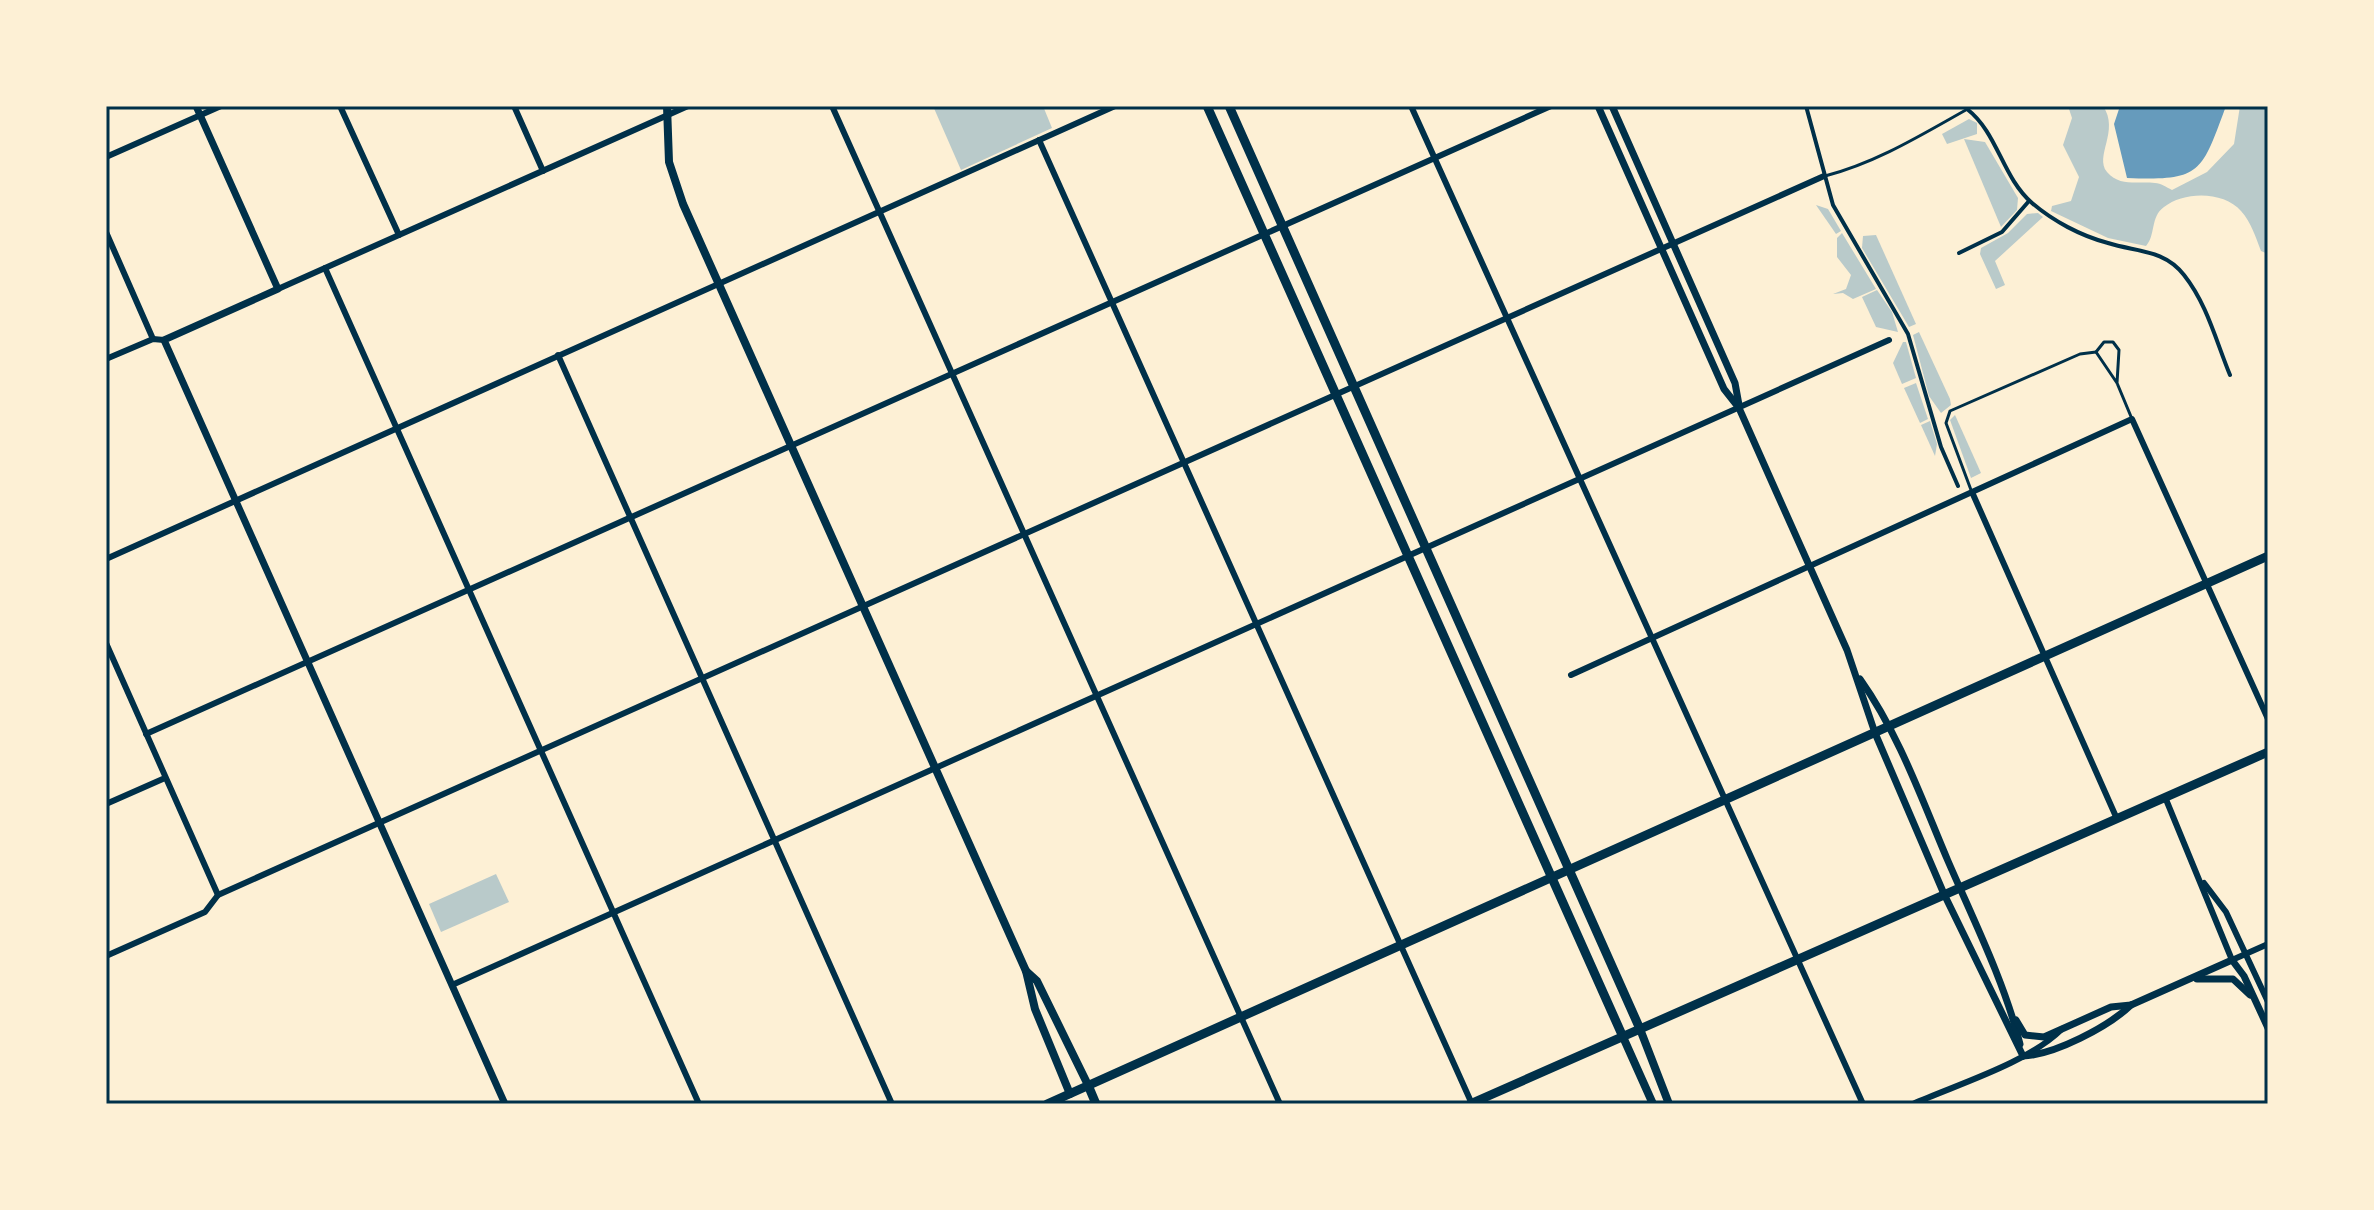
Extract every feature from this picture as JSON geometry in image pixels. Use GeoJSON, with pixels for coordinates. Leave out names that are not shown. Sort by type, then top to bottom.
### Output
{"type":"FeatureCollection","features":[{"type":"Feature","properties":{"kind":"main road"},"geometry":{"type":"LineString","coordinates":[[1207,106],[1653,1104]]}},
{"type":"Feature","properties":{"kind":"main road"},"geometry":{"type":"LineString","coordinates":[[1229,106],[1571,870],[1669,1104]]}},
{"type":"Feature","properties":{"kind":"main road"},"geometry":{"type":"LineString","coordinates":[[668,111],[669,162],[683,204],[1026,971],[1035,1009],[1075,1104]]}},
{"type":"Feature","properties":{"kind":"main road"},"geometry":{"type":"LineString","coordinates":[[1047,1104],[2268,556]]}},
{"type":"Feature","properties":{"kind":"main road"},"geometry":{"type":"LineString","coordinates":[[1471,1104],[2268,752]]}},
{"type":"Feature","properties":{"kind":"main road"},"geometry":{"type":"LineString","coordinates":[[1026,971],[1037,981],[1096,1104]]}},
{"type":"Feature","properties":{"kind":"street"},"geometry":{"type":"LineString","coordinates":[[196,106],[278,289]]}},
{"type":"Feature","properties":{"kind":"street"},"geometry":{"type":"LineString","coordinates":[[106,157],[221,106]]}},
{"type":"Feature","properties":{"kind":"street"},"geometry":{"type":"LineString","coordinates":[[340,106],[399,235]]}},
{"type":"Feature","properties":{"kind":"street"},"geometry":{"type":"LineString","coordinates":[[514,106],[543,171]]}},
{"type":"Feature","properties":{"kind":"street"},"geometry":{"type":"LineString","coordinates":[[106,359],[153,339],[164,340],[543,171],[668,111],[688,106]]}},
{"type":"Feature","properties":{"kind":"street"},"geometry":{"type":"LineString","coordinates":[[832,106],[1280,1104]]}},
{"type":"Feature","properties":{"kind":"street"},"geometry":{"type":"LineString","coordinates":[[106,559],[1115,106]]}},
{"type":"Feature","properties":{"kind":"street"},"geometry":{"type":"LineString","coordinates":[[1411,106],[1863,1104]]}},
{"type":"Feature","properties":{"kind":"street"},"geometry":{"type":"LineString","coordinates":[[146,734],[1551,106]]}},
{"type":"Feature","properties":{"kind":"street"},"geometry":{"type":"LineString","coordinates":[[1598,106],[1724,389],[1739,408],[1857,674],[1875,733],[1944,894],[2023,1056]]}},
{"type":"Feature","properties":{"kind":"street"},"geometry":{"type":"LineString","coordinates":[[1612,106],[1735,383],[1739,408]]}},
{"type":"Feature","properties":{"kind":"street"},"geometry":{"type":"LineString","coordinates":[[1806,106],[1824,176],[1844,227],[1908,334],[1941,447],[1958,486]]}},
{"type":"Feature","properties":{"kind":"street"},"geometry":{"type":"LineString","coordinates":[[1967,109],[1983,123],[2012,180],[2029,201],[2076,231],[2106,243],[2154,251],[2177,268],[2196,294],[2230,375]]}},
{"type":"Feature","properties":{"kind":"street"},"geometry":{"type":"LineString","coordinates":[[1039,140],[1403,946],[1471,1104]]}},
{"type":"Feature","properties":{"kind":"street"},"geometry":{"type":"LineString","coordinates":[[106,956],[205,912],[218,895],[1824,176]]}},
{"type":"Feature","properties":{"kind":"street"},"geometry":{"type":"LineString","coordinates":[[1959,253],[2002,232],[2029,201]]}},
{"type":"Feature","properties":{"kind":"street"},"geometry":{"type":"LineString","coordinates":[[106,232],[153,339]]}},
{"type":"Feature","properties":{"kind":"street"},"geometry":{"type":"LineString","coordinates":[[325,268],[699,1104]]}},
{"type":"Feature","properties":{"kind":"street"},"geometry":{"type":"LineString","coordinates":[[164,340],[505,1104]]}},
{"type":"Feature","properties":{"kind":"street"},"geometry":{"type":"LineString","coordinates":[[452,985],[1889,340]]}},
{"type":"Feature","properties":{"kind":"street"},"geometry":{"type":"LineString","coordinates":[[558,355],[892,1104]]}},
{"type":"Feature","properties":{"kind":"street"},"geometry":{"type":"LineString","coordinates":[[1571,675],[2132,419],[2268,719]]}},
{"type":"Feature","properties":{"kind":"street"},"geometry":{"type":"LineString","coordinates":[[1972,492],[2117,819]]}},
{"type":"Feature","properties":{"kind":"street"},"geometry":{"type":"LineString","coordinates":[[107,648],[218,895]]}},
{"type":"Feature","properties":{"kind":"street"},"geometry":{"type":"LineString","coordinates":[[1857,674],[1889,726],[1960,888],[2010,1007],[2023,1056]]}},
{"type":"Feature","properties":{"kind":"street"},"geometry":{"type":"LineString","coordinates":[[106,804],[165,778]]}},
{"type":"Feature","properties":{"kind":"street"},"geometry":{"type":"LineString","coordinates":[[2165,797],[2202,880],[2214,920],[2268,1028]]}},
{"type":"Feature","properties":{"kind":"street"},"geometry":{"type":"LineString","coordinates":[[2202,880],[2226,912],[2268,1002]]}},
{"type":"Feature","properties":{"kind":"street"},"geometry":{"type":"LineString","coordinates":[[2010,1007],[2030,1038],[2044,1037],[2111,1007],[2131,1005],[2268,944]]}},
{"type":"Feature","properties":{"kind":"street"},"geometry":{"type":"LineString","coordinates":[[2187,980],[2233,979],[2258,1004]]}},
{"type":"Feature","properties":{"kind":"street"},"geometry":{"type":"LineString","coordinates":[[2023,1056],[2041,1053],[2116,1020],[2131,1005]]}},
{"type":"Feature","properties":{"kind":"street"},"geometry":{"type":"LineString","coordinates":[[1913,1104],[2023,1056],[2049,1042],[2064,1028]]}},
{"type":"Feature","properties":{"kind":"lane"},"geometry":{"type":"LineString","coordinates":[[1824,176],[1846,170],[1913,140],[1973,106]]}},
{"type":"Feature","properties":{"kind":"lane"},"geometry":{"type":"LineString","coordinates":[[1972,492],[1946,423],[1950,411],[2080,354],[2096,352],[2104,342],[2117,346],[2117,383]]}},
{"type":"Feature","properties":{"kind":"lane"},"geometry":{"type":"LineString","coordinates":[[2096,352],[2117,383],[2132,419]]}},
{"type":"Feature","properties":{"kind":"shaded area"},"geometry":{"type":"Polygon","coordinates":[[[933,106],[1043,106],[1052,128],[961,170],[933,106]]]}},
{"type":"Feature","properties":{"kind":"shaded area"},"geometry":{"type":"Polygon","coordinates":[[[2068,106],[2103,106],[2109,125],[2104,166],[2112,177],[2123,182],[2157,183],[2172,190],[2207,172],[2234,144],[2240,106],[2268,106],[2268,254],[2261,251],[2241,211],[2234,204],[2214,197],[2182,198],[2164,207],[2157,216],[2146,246],[2108,238],[2051,211],[2052,206],[2071,201],[2079,177],[2063,145],[2072,118],[2068,106]]]}},
{"type":"Feature","properties":{"kind":"shaded area"},"geometry":{"type":"Polygon","coordinates":[[[1969,119],[1977,123],[1977,134],[1947,144],[1942,134],[1969,119]]]}},
{"type":"Feature","properties":{"kind":"shaded area"},"geometry":{"type":"Polygon","coordinates":[[[1964,139],[1985,142],[2018,198],[2017,210],[2001,227],[1964,139]]]}},
{"type":"Feature","properties":{"kind":"shaded area"},"geometry":{"type":"Polygon","coordinates":[[[1816,205],[1828,209],[1841,231],[1836,234],[1816,205]]]}},
{"type":"Feature","properties":{"kind":"shaded area"},"geometry":{"type":"Polygon","coordinates":[[[2038,213],[2043,217],[1995,261],[2005,285],[1996,289],[1980,254],[1981,248],[2008,233],[2027,214],[2038,213]]]}},
{"type":"Feature","properties":{"kind":"shaded area"},"geometry":{"type":"Polygon","coordinates":[[[1842,233],[1876,289],[1853,299],[1843,293],[1833,294],[1846,289],[1851,275],[1837,257],[1837,238],[1842,233]]]}},
{"type":"Feature","properties":{"kind":"shaded area"},"geometry":{"type":"Polygon","coordinates":[[[1876,235],[1916,324],[1909,327],[1862,248],[1863,236],[1876,235]]]}},
{"type":"Feature","properties":{"kind":"shaded area"},"geometry":{"type":"Polygon","coordinates":[[[1877,290],[1892,312],[1898,332],[1876,327],[1862,297],[1877,290]]]}},
{"type":"Feature","properties":{"kind":"shaded area"},"geometry":{"type":"Polygon","coordinates":[[[1919,332],[1950,399],[1951,405],[1941,413],[1929,396],[1913,335],[1919,332]]]}},
{"type":"Feature","properties":{"kind":"shaded area"},"geometry":{"type":"Polygon","coordinates":[[[1903,342],[1906,342],[1916,378],[1902,384],[1893,363],[1903,342]]]}},
{"type":"Feature","properties":{"kind":"shaded area"},"geometry":{"type":"Polygon","coordinates":[[[1916,383],[1928,419],[1920,423],[1904,388],[1916,383]]]}},
{"type":"Feature","properties":{"kind":"shaded area"},"geometry":{"type":"Polygon","coordinates":[[[1955,415],[1981,473],[1971,478],[1950,420],[1955,415]]]}},
{"type":"Feature","properties":{"kind":"shaded area"},"geometry":{"type":"Polygon","coordinates":[[[1930,421],[1937,444],[1935,456],[1921,425],[1930,421]]]}},
{"type":"Feature","properties":{"kind":"shaded area"},"geometry":{"type":"Polygon","coordinates":[[[496,874],[509,902],[441,932],[429,904],[496,874]]]}},
{"type":"Feature","properties":{"kind":"water"},"geometry":{"type":"Polygon","coordinates":[[[2120,106],[2226,106],[2211,146],[2195,168],[2185,174],[2152,179],[2127,178],[2114,124],[2120,106]]]}}]}
